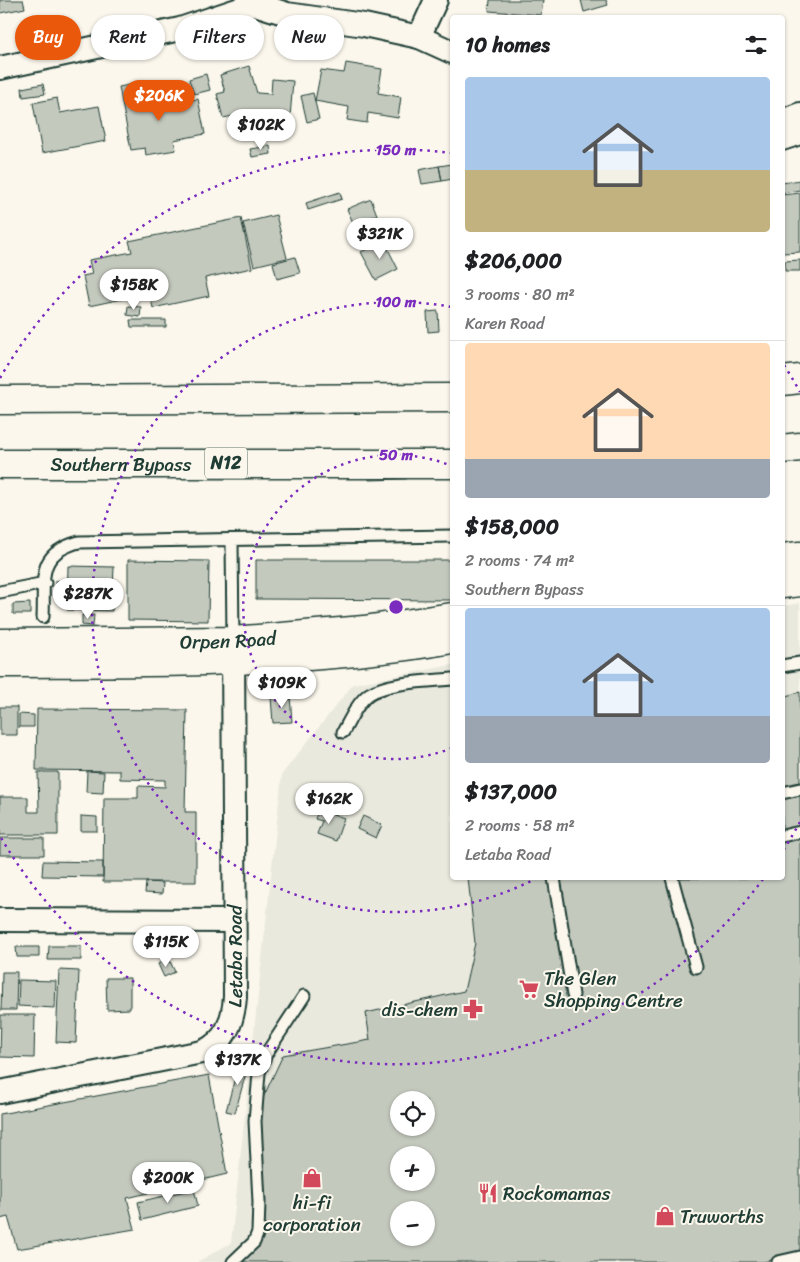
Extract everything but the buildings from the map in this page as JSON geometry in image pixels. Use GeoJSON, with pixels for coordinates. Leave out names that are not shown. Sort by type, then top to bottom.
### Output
{"type":"FeatureCollection","features":[{"type":"Feature","properties":{"kind":"main road"},"geometry":{"type":"LineString","coordinates":[[785,381],[800,379]]}},
{"type":"Feature","properties":{"kind":"main road"},"geometry":{"type":"LineString","coordinates":[[0,400],[450,398]]}},
{"type":"Feature","properties":{"kind":"main road"},"geometry":{"type":"LineString","coordinates":[[785,449],[800,447]]}},
{"type":"Feature","properties":{"kind":"main road","name":"Southern Bypass"},"geometry":{"type":"LineString","coordinates":[[0,464],[450,464]]}},
{"type":"Feature","properties":{"kind":"main road"},"geometry":{"type":"LineString","coordinates":[[785,558],[800,556]]}},
{"type":"Feature","properties":{"kind":"main road"},"geometry":{"type":"LineString","coordinates":[[785,584],[800,582]]}},
{"type":"Feature","properties":{"kind":"main road","name":"Orpen Road"},"geometry":{"type":"LineString","coordinates":[[0,663],[233,651],[450,617]]}},
{"type":"Feature","properties":{"kind":"main road","name":"Orpen Road"},"geometry":{"type":"LineString","coordinates":[[0,643],[343,654],[450,639]]}},
{"type":"Feature","properties":{"kind":"street"},"geometry":{"type":"LineString","coordinates":[[419,37],[436,0]]}},
{"type":"Feature","properties":{"kind":"street"},"geometry":{"type":"LineString","coordinates":[[0,68],[180,29],[252,2],[288,14],[364,25],[419,37],[450,51]]}},
{"type":"Feature","properties":{"kind":"street"},"geometry":{"type":"LineString","coordinates":[[785,120],[800,114]]}},
{"type":"Feature","properties":{"kind":"street"},"geometry":{"type":"LineString","coordinates":[[785,138],[800,133]]}},
{"type":"Feature","properties":{"kind":"street","name":"Letaba Road"},"geometry":{"type":"LineString","coordinates":[[0,1092],[202,1052],[212,1048],[226,1032],[234,1014],[233,651]]}},
{"type":"Feature","properties":{"kind":"street"},"geometry":{"type":"LineString","coordinates":[[0,920],[234,920]]}},
{"type":"Feature","properties":{"kind":"lane"},"geometry":{"type":"LineString","coordinates":[[43,617],[46,567],[51,555],[64,546],[79,542],[450,536]]}},
{"type":"Feature","properties":{"kind":"lane"},"geometry":{"type":"LineString","coordinates":[[232,540],[233,651]]}},
{"type":"Feature","properties":{"kind":"lane"},"geometry":{"type":"LineString","coordinates":[[785,588],[800,582]]}},
{"type":"Feature","properties":{"kind":"lane"},"geometry":{"type":"LineString","coordinates":[[0,592],[45,583]]}},
{"type":"Feature","properties":{"kind":"lane"},"geometry":{"type":"LineString","coordinates":[[785,666],[800,663]]}},
{"type":"Feature","properties":{"kind":"lane"},"geometry":{"type":"LineString","coordinates":[[342,732],[360,703],[378,690],[450,678]]}},
{"type":"Feature","properties":{"kind":"lane"},"geometry":{"type":"LineString","coordinates":[[785,792],[800,790]]}},
{"type":"Feature","properties":{"kind":"lane"},"geometry":{"type":"LineString","coordinates":[[785,835],[800,832]]}},
{"type":"Feature","properties":{"kind":"lane"},"geometry":{"type":"LineString","coordinates":[[554,880],[573,995]]}},
{"type":"Feature","properties":{"kind":"lane"},"geometry":{"type":"LineString","coordinates":[[673,880],[696,967]]}},
{"type":"Feature","properties":{"kind":"lane"},"geometry":{"type":"LineString","coordinates":[[233,1262],[254,1242],[258,1232],[259,1202],[255,1121],[259,1073],[266,1054],[304,996]]}},
{"type":"Feature","properties":{"kind":"lane"},"geometry":{"type":"LineString","coordinates":[[778,1262],[800,1257]]}},
{"type":"Feature","properties":{"kind":"shaded area","name":"The Glen Shopping Centre"},"geometry":{"type":"Polygon","coordinates":[[[800,603],[800,1262],[197,1262],[231,1243],[282,774],[353,684],[450,665],[450,880],[785,880],[785,606],[800,603]]]}},
{"type":"Feature","properties":{"kind":"place","name":"The Glen Shopping Centre"},"geometry":{"type":"Point","coordinates":[529,989]}},
{"type":"Feature","properties":{"kind":"place","name":"dis-chem"},"geometry":{"type":"Point","coordinates":[473,1009]}},
{"type":"Feature","properties":{"kind":"place","name":"hi-fi corporation"},"geometry":{"type":"Point","coordinates":[312,1178]}},
{"type":"Feature","properties":{"kind":"place","name":"Rockomamas"},"geometry":{"type":"Point","coordinates":[488,1193]}},
{"type":"Feature","properties":{"kind":"place","name":"Truworths"},"geometry":{"type":"Point","coordinates":[665,1216]}}]}
